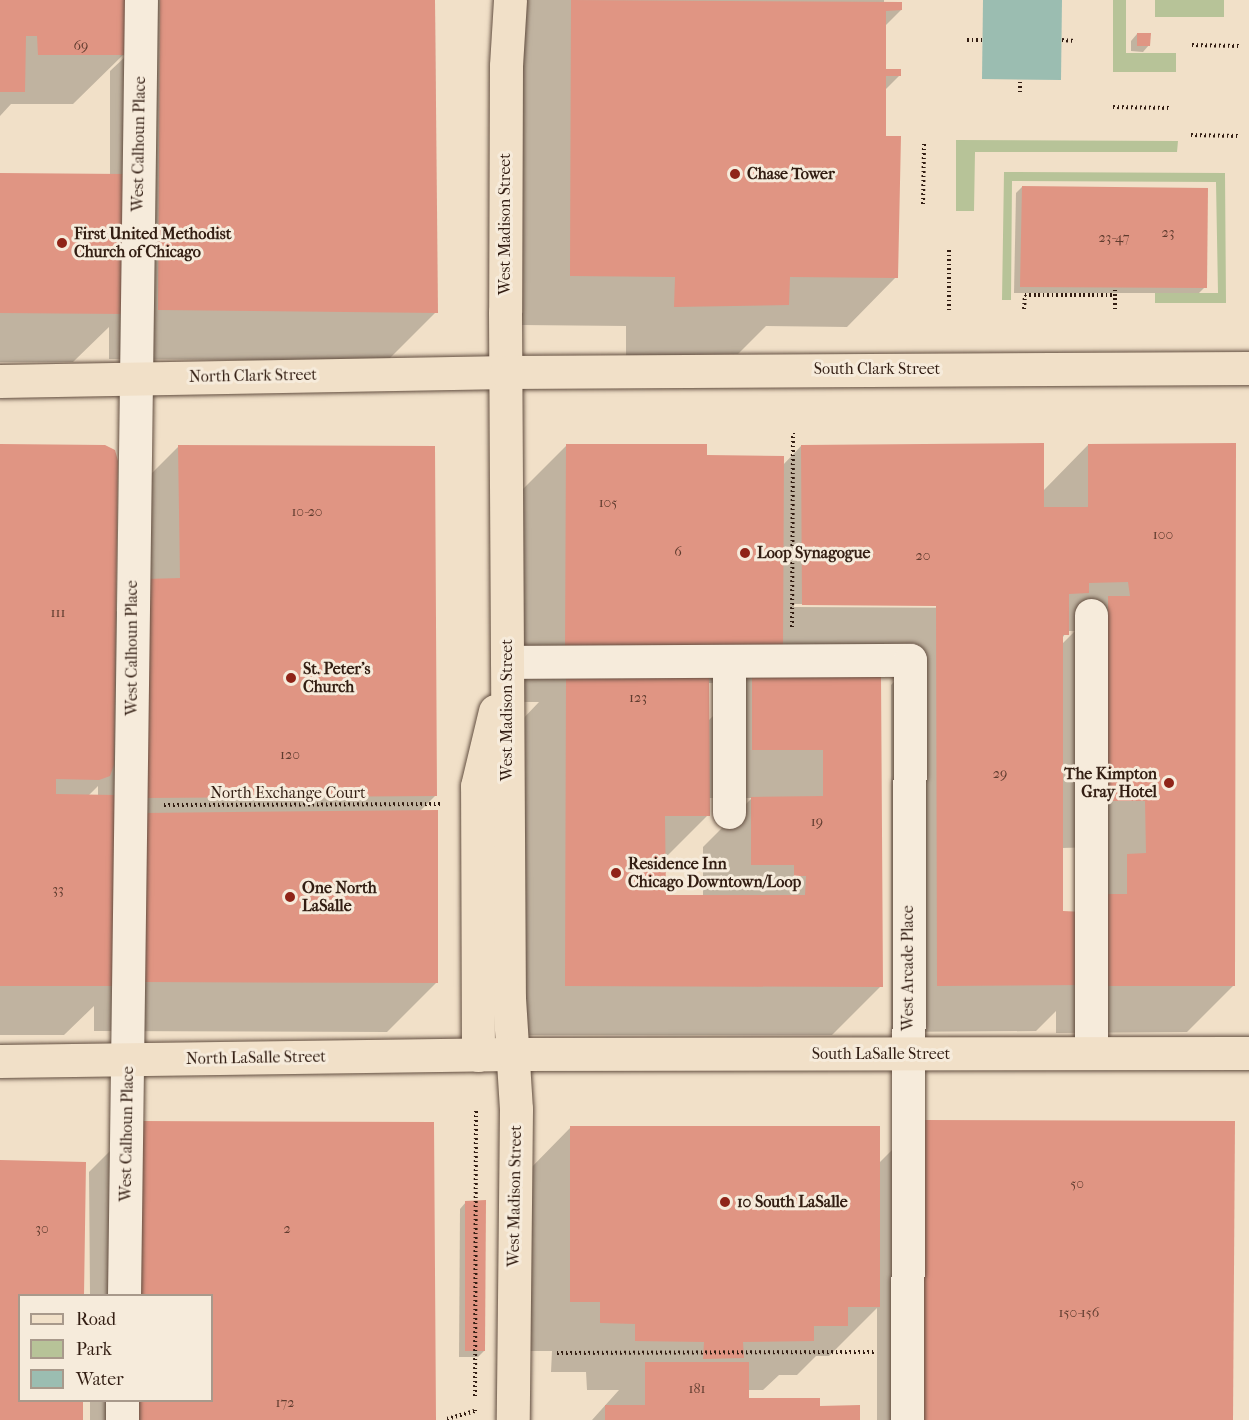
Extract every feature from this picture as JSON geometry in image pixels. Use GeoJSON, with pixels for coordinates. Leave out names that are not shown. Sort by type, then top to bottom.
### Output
{"type":"FeatureCollection","features":[{"type":"Feature","properties":{"kind":"main road","name":"West Madison Street"},"geometry":{"type":"LineString","coordinates":[[510,0],[506,66],[506,372],[509,998],[516,1109],[513,1420]]}},
{"type":"Feature","properties":{"kind":"main road","name":"South Clark Street"},"geometry":{"type":"LineString","coordinates":[[506,372],[1249,368]]}},
{"type":"Feature","properties":{"kind":"main road","name":"North Clark Street"},"geometry":{"type":"LineString","coordinates":[[0,381],[506,372]]}},
{"type":"Feature","properties":{"kind":"main road"},"geometry":{"type":"LineString","coordinates":[[478,1055],[477,786],[507,662]]}},
{"type":"Feature","properties":{"kind":"main road","name":"South LaSalle Street"},"geometry":{"type":"LineString","coordinates":[[513,1054],[1249,1053]]}},
{"type":"Feature","properties":{"kind":"main road","name":"North LaSalle Street"},"geometry":{"type":"LineString","coordinates":[[0,1061],[513,1054]]}},
{"type":"Feature","properties":{"kind":"street","name":"West Calhoun Place"},"geometry":{"type":"LineString","coordinates":[[124,1294],[141,0]]}},
{"type":"Feature","properties":{"kind":"street"},"geometry":{"type":"LineString","coordinates":[[1091,615],[1091,1053]]}},
{"type":"Feature","properties":{"kind":"street","name":"West Arcade Place"},"geometry":{"type":"LineString","coordinates":[[792,661],[910,660],[907,1420]]}},
{"type":"Feature","properties":{"kind":"street"},"geometry":{"type":"LineString","coordinates":[[729,661],[729,812]]}},
{"type":"Feature","properties":{"kind":"street"},"geometry":{"type":"LineString","coordinates":[[507,662],[792,661]]}},
{"type":"Feature","properties":{"kind":"street"},"geometry":{"type":"LineString","coordinates":[[122,1402],[122,1420]]}},
{"type":"Feature","properties":{"kind":"path"},"geometry":{"type":"LineString","coordinates":[[967,40],[983,40]]}},
{"type":"Feature","properties":{"kind":"path"},"geometry":{"type":"LineString","coordinates":[[1062,40],[1075,40]]}},
{"type":"Feature","properties":{"kind":"path"},"geometry":{"type":"LineString","coordinates":[[1192,45],[1239,46]]}},
{"type":"Feature","properties":{"kind":"path"},"geometry":{"type":"LineString","coordinates":[[1020,80],[1020,92]]}},
{"type":"Feature","properties":{"kind":"path"},"geometry":{"type":"LineString","coordinates":[[1113,107],[1171,108]]}},
{"type":"Feature","properties":{"kind":"path"},"geometry":{"type":"LineString","coordinates":[[1191,135],[1238,136]]}},
{"type":"Feature","properties":{"kind":"path"},"geometry":{"type":"LineString","coordinates":[[923,204],[924,144]]}},
{"type":"Feature","properties":{"kind":"path"},"geometry":{"type":"LineString","coordinates":[[949,249],[949,309]]}},
{"type":"Feature","properties":{"kind":"path"},"geometry":{"type":"LineString","coordinates":[[1114,309],[1115,289]]}},
{"type":"Feature","properties":{"kind":"path"},"geometry":{"type":"LineString","coordinates":[[1024,309],[1024,295],[1115,296]]}},
{"type":"Feature","properties":{"kind":"path"},"geometry":{"type":"LineString","coordinates":[[792,661],[793,433]]}},
{"type":"Feature","properties":{"kind":"path","name":"North Exchange Court"},"geometry":{"type":"LineString","coordinates":[[130,805],[445,804]]}},
{"type":"Feature","properties":{"kind":"path"},"geometry":{"type":"LineString","coordinates":[[447,1419],[475,1411],[476,1109]]}},
{"type":"Feature","properties":{"kind":"path"},"geometry":{"type":"LineString","coordinates":[[557,1353],[907,1352]]}},
{"type":"Feature","properties":{"kind":"green space"},"geometry":{"type":"Polygon","coordinates":[[[1113,0],[1126,0],[1126,53],[1176,53],[1176,72],[1113,72],[1113,0]]]}},
{"type":"Feature","properties":{"kind":"green space"},"geometry":{"type":"Polygon","coordinates":[[[1155,0],[1224,0],[1224,17],[1155,17],[1155,0]]]}},
{"type":"Feature","properties":{"kind":"green space"},"geometry":{"type":"Polygon","coordinates":[[[956,140],[1178,141],[1177,152],[975,152],[974,211],[956,211],[956,140]]]}},
{"type":"Feature","properties":{"kind":"green space"},"geometry":{"type":"Polygon","coordinates":[[[1004,172],[1225,173],[1226,303],[1155,303],[1155,293],[1218,293],[1216,182],[1012,181],[1011,300],[1002,300],[1004,172]]]}},
{"type":"Feature","properties":{"kind":"water"},"geometry":{"type":"Polygon","coordinates":[[[983,0],[1062,0],[1061,80],[982,79],[983,0]]]}},
{"type":"Feature","properties":{"kind":"building"},"geometry":{"type":"Polygon","coordinates":[[[0,0],[126,0],[124,55],[38,55],[37,36],[26,36],[25,92],[0,92],[0,0]]]}},
{"type":"Feature","properties":{"kind":"building"},"geometry":{"type":"Polygon","coordinates":[[[160,0],[435,0],[438,313],[158,310],[160,0]]]}},
{"type":"Feature","properties":{"kind":"building","name":"Chase Tower"},"geometry":{"type":"Polygon","coordinates":[[[571,0],[902,2],[902,10],[886,11],[886,69],[901,69],[901,76],[886,76],[886,136],[901,136],[898,278],[790,277],[789,305],[674,307],[675,277],[570,276],[571,0]]]}},
{"type":"Feature","properties":{"kind":"building"},"geometry":{"type":"Polygon","coordinates":[[[1137,33],[1151,33],[1150,46],[1137,46],[1137,33]]]}},
{"type":"Feature","properties":{"kind":"building","name":"First United Methodist Church of Chicago"},"geometry":{"type":"Polygon","coordinates":[[[0,173],[125,174],[124,314],[0,313],[0,173]]]}},
{"type":"Feature","properties":{"kind":"building"},"geometry":{"type":"Polygon","coordinates":[[[1022,186],[1208,188],[1207,288],[1020,287],[1022,186]]]}},
{"type":"Feature","properties":{"kind":"building"},"geometry":{"type":"Polygon","coordinates":[[[1044,443],[1044,507],[1088,507],[1088,444],[1236,443],[1235,986],[1102,986],[1102,894],[1127,894],[1127,854],[1146,853],[1145,801],[1102,801],[1102,726],[1108,726],[1108,596],[1130,596],[1128,582],[1089,583],[1089,593],[1069,594],[1069,635],[1063,635],[1063,911],[1084,912],[1084,985],[937,986],[936,606],[802,605],[801,445],[1044,443]]]}},
{"type":"Feature","properties":{"kind":"building"},"geometry":{"type":"Polygon","coordinates":[[[0,444],[105,445],[115,450],[118,461],[114,765],[110,776],[99,780],[56,779],[56,794],[115,795],[115,986],[0,986],[0,444]]]}},
{"type":"Feature","properties":{"kind":"building"},"geometry":{"type":"Polygon","coordinates":[[[566,444],[707,444],[707,455],[784,456],[783,650],[565,654],[566,444]]]}},
{"type":"Feature","properties":{"kind":"building"},"geometry":{"type":"Polygon","coordinates":[[[178,445],[435,446],[437,796],[143,798],[146,579],[180,578],[178,445]]]}},
{"type":"Feature","properties":{"kind":"building"},"geometry":{"type":"Polygon","coordinates":[[[709,671],[710,816],[665,816],[666,895],[805,895],[806,876],[794,876],[794,865],[751,865],[751,797],[823,796],[823,750],[752,750],[752,675],[881,675],[883,987],[565,986],[566,674],[709,671]]]}},
{"type":"Feature","properties":{"kind":"building","name":"One North LaSalle"},"geometry":{"type":"Polygon","coordinates":[[[438,810],[438,983],[143,982],[143,813],[438,810]]]}},
{"type":"Feature","properties":{"kind":"building"},"geometry":{"type":"Polygon","coordinates":[[[919,1120],[1235,1121],[1233,1420],[922,1420],[919,1120]]]}},
{"type":"Feature","properties":{"kind":"building"},"geometry":{"type":"Polygon","coordinates":[[[138,1121],[434,1122],[436,1420],[133,1420],[133,1402],[213,1402],[213,1294],[139,1294],[138,1121]]]}},
{"type":"Feature","properties":{"kind":"building","name":"10 South LaSalle"},"geometry":{"type":"Polygon","coordinates":[[[570,1126],[880,1126],[880,1307],[848,1307],[848,1326],[814,1326],[814,1341],[743,1342],[744,1358],[703,1359],[704,1342],[635,1341],[635,1324],[600,1323],[600,1302],[570,1302],[570,1126]]]}},
{"type":"Feature","properties":{"kind":"building"},"geometry":{"type":"Polygon","coordinates":[[[0,1160],[86,1162],[84,1294],[18,1294],[18,1402],[83,1402],[83,1420],[0,1420],[0,1160]]]}},
{"type":"Feature","properties":{"kind":"building"},"geometry":{"type":"Polygon","coordinates":[[[486,1200],[485,1351],[465,1351],[465,1201],[486,1200]]]}},
{"type":"Feature","properties":{"kind":"building"},"geometry":{"type":"Polygon","coordinates":[[[645,1362],[749,1362],[749,1398],[820,1398],[820,1406],[860,1405],[860,1420],[605,1420],[605,1405],[645,1405],[645,1362]]]}},
{"type":"Feature","properties":{"kind":"place","name":"Chase Tower"},"geometry":{"type":"Point","coordinates":[735,174]}},
{"type":"Feature","properties":{"kind":"place","name":"First United Methodist Church of Chicago"},"geometry":{"type":"Point","coordinates":[62,243]}},
{"type":"Feature","properties":{"kind":"place","name":"Loop Synagogue"},"geometry":{"type":"Point","coordinates":[745,553]}},
{"type":"Feature","properties":{"kind":"place","name":"St. Peter's Church"},"geometry":{"type":"Point","coordinates":[291,678]}},
{"type":"Feature","properties":{"kind":"place","name":"The Kimpton Gray Hotel"},"geometry":{"type":"Point","coordinates":[1169,783]}},
{"type":"Feature","properties":{"kind":"place","name":"Residence Inn Chicago Downtown/Loop"},"geometry":{"type":"Point","coordinates":[616,873]}},
{"type":"Feature","properties":{"kind":"place","name":"One North LaSalle"},"geometry":{"type":"Point","coordinates":[290,897]}},
{"type":"Feature","properties":{"kind":"place","name":"10 South LaSalle"},"geometry":{"type":"Point","coordinates":[725,1202]}}]}
